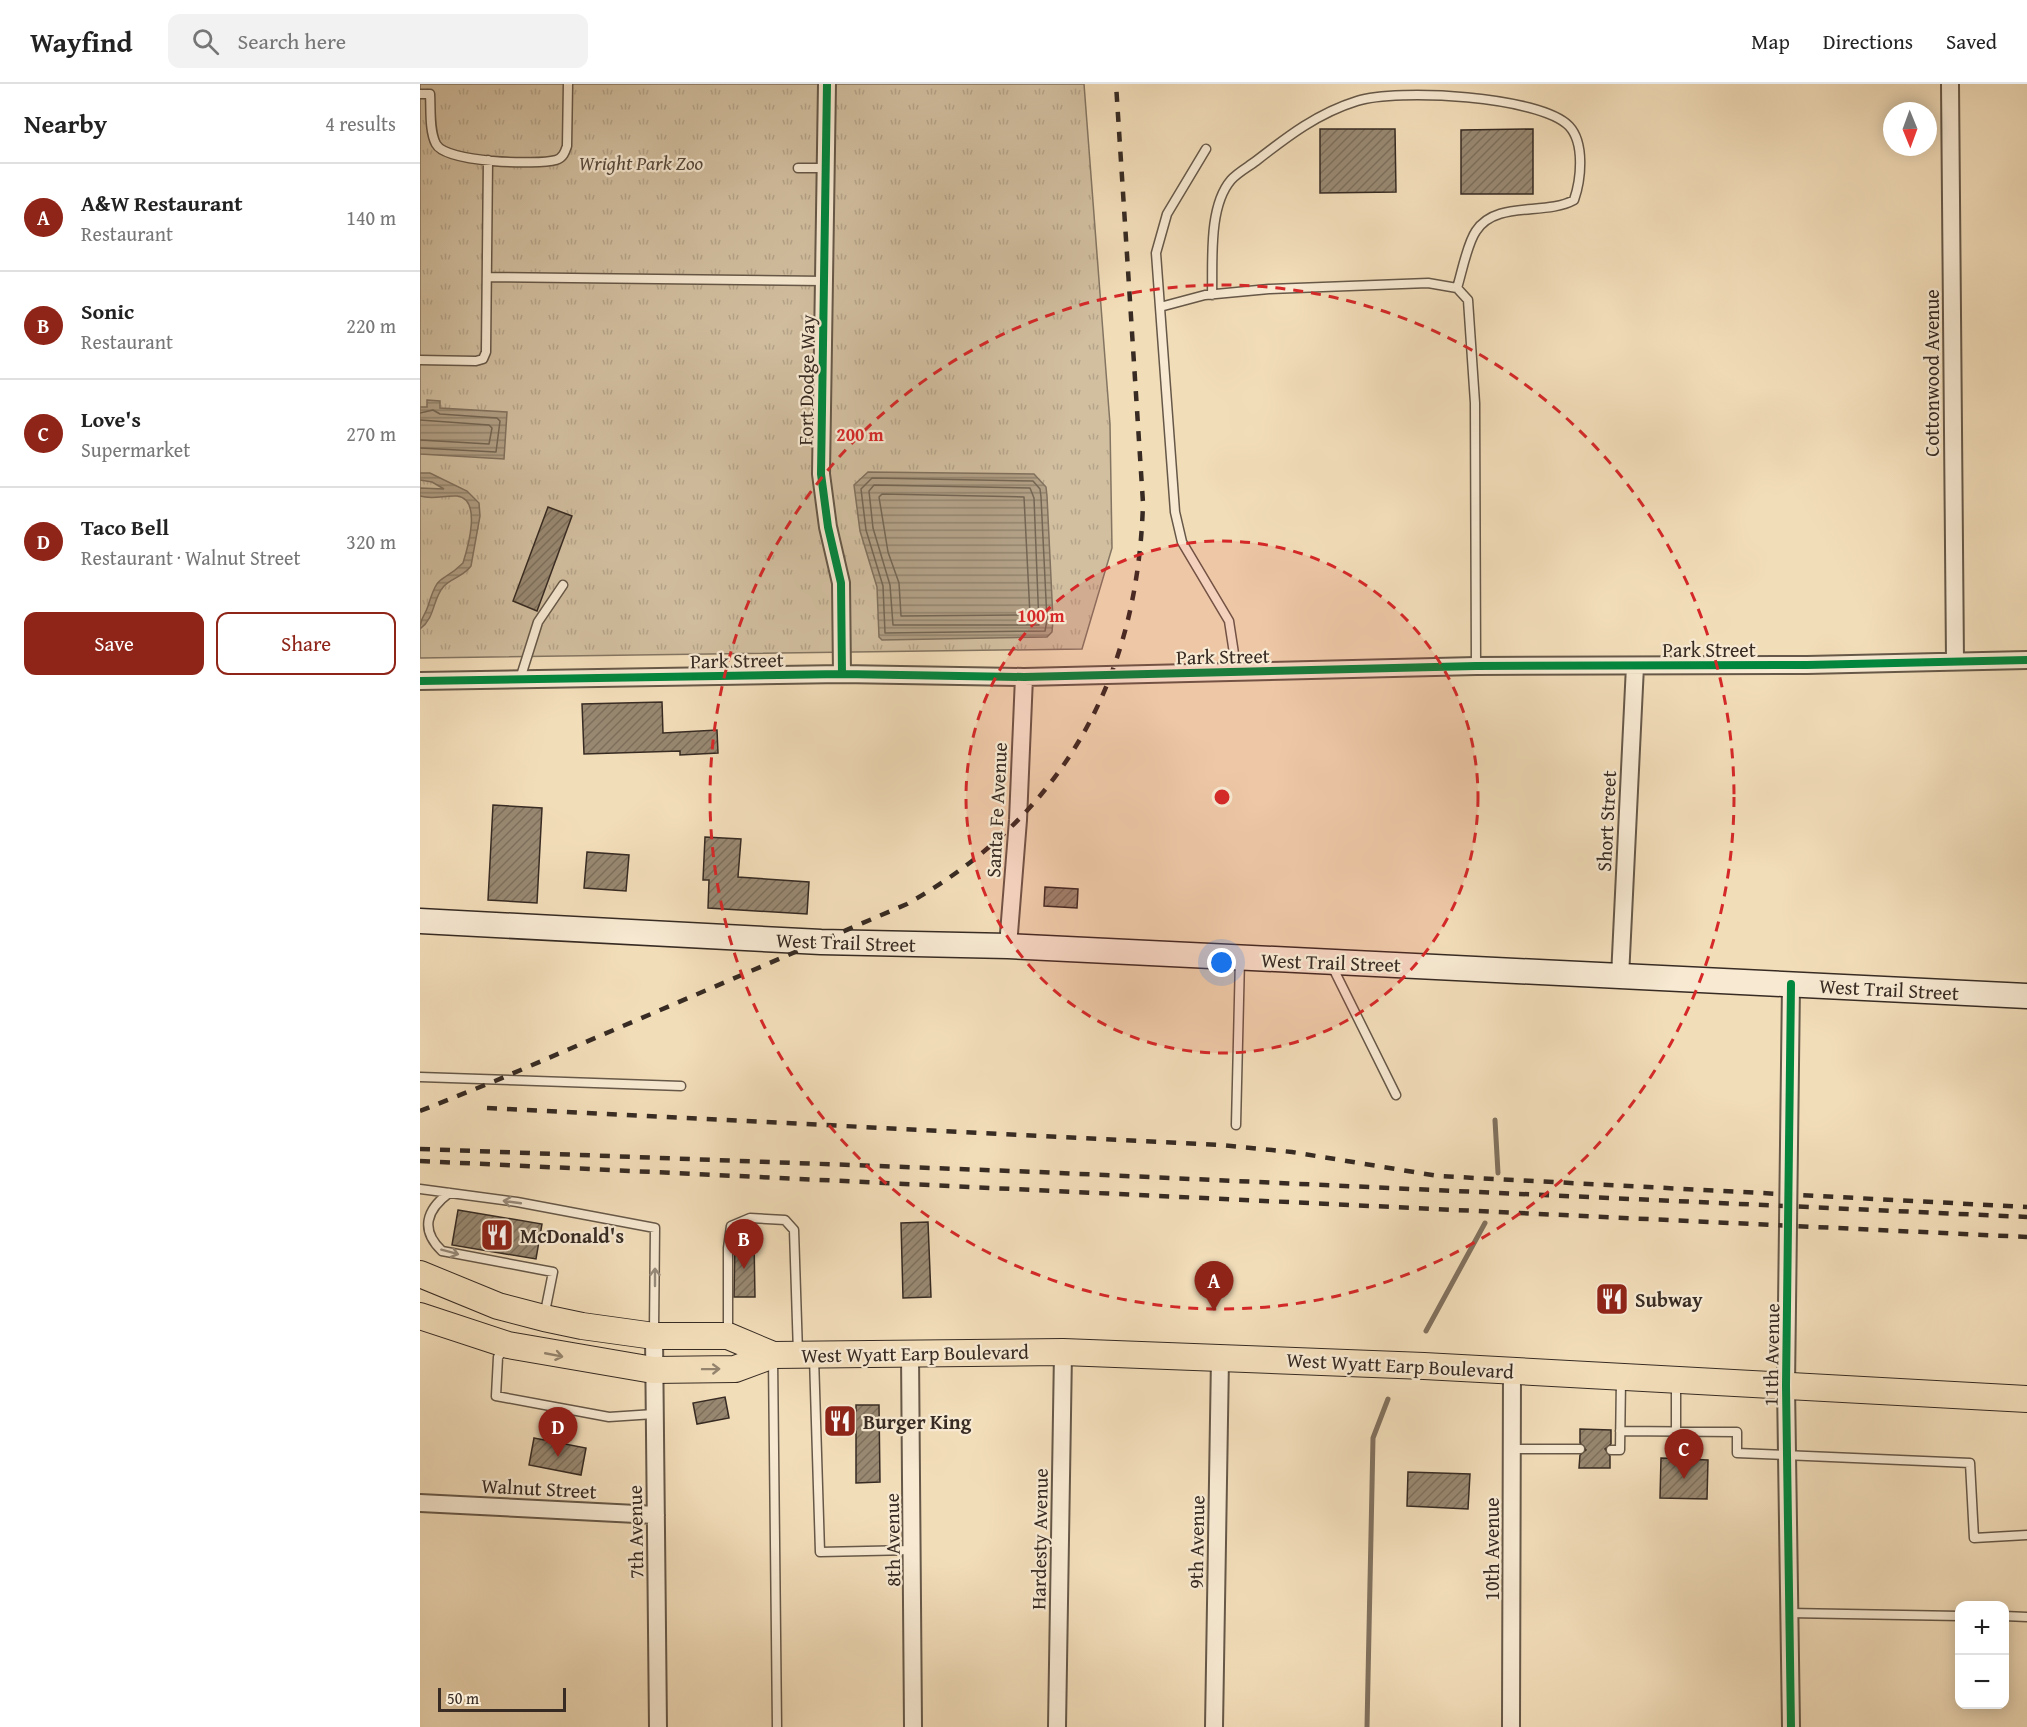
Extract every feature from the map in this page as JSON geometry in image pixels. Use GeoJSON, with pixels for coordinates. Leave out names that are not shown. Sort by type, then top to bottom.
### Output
{"type":"FeatureCollection","features":[{"type":"Feature","properties":{"kind":"main road","name":"West Trail Street"},"geometry":{"type":"LineString","coordinates":[[420,921],[821,942],[1008,946],[2027,996]]}},
{"type":"Feature","properties":{"kind":"main road","name":"West Wyatt Earp Boulevard"},"geometry":{"type":"LineString","coordinates":[[420,1274],[498,1306],[544,1318],[654,1336],[728,1336],[773,1355]]}},
{"type":"Feature","properties":{"kind":"main road","name":"West Wyatt Earp Boulevard"},"geometry":{"type":"LineString","coordinates":[[420,1316],[508,1346],[653,1370],[735,1369],[773,1355],[1063,1352],[1512,1370],[2027,1399]]}},
{"type":"Feature","properties":{"kind":"street","name":"Fort Dodge Way"},"geometry":{"type":"LineString","coordinates":[[827,84],[821,474],[828,527],[841,583],[842,674]]}},
{"type":"Feature","properties":{"kind":"street","name":"Cottonwood Avenue"},"geometry":{"type":"LineString","coordinates":[[1950,84],[1954,661]]}},
{"type":"Feature","properties":{"kind":"street","name":"Park Street"},"geometry":{"type":"LineString","coordinates":[[420,681],[842,674],[1024,677],[1236,674],[1476,666],[2027,660]]}},
{"type":"Feature","properties":{"kind":"street","name":"Short Street"},"geometry":{"type":"LineString","coordinates":[[1620,977],[1635,666]]}},
{"type":"Feature","properties":{"kind":"street","name":"Santa Fe Avenue"},"geometry":{"type":"LineString","coordinates":[[1008,946],[1018,820],[1024,677]]}},
{"type":"Feature","properties":{"kind":"street","name":"11th Avenue"},"geometry":{"type":"LineString","coordinates":[[1791,984],[1786,1386],[1791,1727]]}},
{"type":"Feature","properties":{"kind":"street","name":"7th Avenue"},"geometry":{"type":"LineString","coordinates":[[654,1336],[658,1727]]}},
{"type":"Feature","properties":{"kind":"street","name":"Hardesty Avenue"},"geometry":{"type":"LineString","coordinates":[[1057,1727],[1063,1352]]}},
{"type":"Feature","properties":{"kind":"street","name":"8th Avenue"},"geometry":{"type":"LineString","coordinates":[[910,1353],[914,1550],[914,1727]]}},
{"type":"Feature","properties":{"kind":"street","name":"9th Avenue"},"geometry":{"type":"LineString","coordinates":[[1214,1727],[1220,1358]]}},
{"type":"Feature","properties":{"kind":"street","name":"10th Avenue"},"geometry":{"type":"LineString","coordinates":[[1511,1727],[1512,1370]]}},
{"type":"Feature","properties":{"kind":"street","name":"Walnut Street"},"geometry":{"type":"LineString","coordinates":[[420,1503],[656,1515]]}},
{"type":"Feature","properties":{"kind":"lane"},"geometry":{"type":"LineString","coordinates":[[420,94],[430,94],[436,144],[447,154],[488,160],[555,160],[560,158],[567,146],[568,84]]}},
{"type":"Feature","properties":{"kind":"lane"},"geometry":{"type":"LineString","coordinates":[[1212,295],[1215,212],[1230,180],[1321,114],[1360,100],[1413,95],[1465,97],[1522,105],[1555,115],[1571,128],[1580,158],[1580,183],[1574,200],[1563,206],[1495,215],[1483,222],[1474,232],[1457,288]]}},
{"type":"Feature","properties":{"kind":"lane"},"geometry":{"type":"LineString","coordinates":[[1206,149],[1167,214],[1156,253],[1175,512],[1182,542],[1229,621],[1236,674]]}},
{"type":"Feature","properties":{"kind":"lane"},"geometry":{"type":"LineString","coordinates":[[420,360],[476,361],[483,359],[486,352],[488,160]]}},
{"type":"Feature","properties":{"kind":"lane"},"geometry":{"type":"LineString","coordinates":[[798,168],[826,168]]}},
{"type":"Feature","properties":{"kind":"lane"},"geometry":{"type":"LineString","coordinates":[[487,277],[824,281]]}},
{"type":"Feature","properties":{"kind":"lane"},"geometry":{"type":"LineString","coordinates":[[1160,307],[1212,295],[1269,289],[1428,283],[1457,288],[1468,300],[1476,403],[1476,666]]}},
{"type":"Feature","properties":{"kind":"lane"},"geometry":{"type":"LineString","coordinates":[[520,680],[538,622],[563,585]]}},
{"type":"Feature","properties":{"kind":"lane"},"geometry":{"type":"LineString","coordinates":[[1236,1125],[1240,958]]}},
{"type":"Feature","properties":{"kind":"lane"},"geometry":{"type":"LineString","coordinates":[[1331,963],[1396,1095]]}},
{"type":"Feature","properties":{"kind":"lane"},"geometry":{"type":"LineString","coordinates":[[420,1077],[681,1086]]}},
{"type":"Feature","properties":{"kind":"lane"},"geometry":{"type":"LineString","coordinates":[[420,1189],[517,1202],[655,1228],[654,1336]]}},
{"type":"Feature","properties":{"kind":"lane"},"geometry":{"type":"LineString","coordinates":[[449,1193],[434,1204],[428,1216],[427,1227],[432,1242],[442,1251],[553,1272],[544,1318]]}},
{"type":"Feature","properties":{"kind":"lane"},"geometry":{"type":"LineString","coordinates":[[728,1336],[728,1248],[732,1226],[750,1218],[785,1220],[794,1230],[806,1354],[820,1552],[914,1550]]}},
{"type":"Feature","properties":{"kind":"lane"},"geometry":{"type":"LineString","coordinates":[[508,1346],[498,1357],[496,1396],[609,1417],[654,1414]]}},
{"type":"Feature","properties":{"kind":"lane"},"geometry":{"type":"LineString","coordinates":[[773,1355],[777,1727]]}},
{"type":"Feature","properties":{"kind":"lane"},"geometry":{"type":"LineString","coordinates":[[1611,1450],[1620,1449],[1621,1377]]}},
{"type":"Feature","properties":{"kind":"lane"},"geometry":{"type":"LineString","coordinates":[[1676,1380],[1676,1431]]}},
{"type":"Feature","properties":{"kind":"lane"},"geometry":{"type":"LineString","coordinates":[[1620,1431],[1737,1432],[1737,1454],[1786,1454],[1970,1463],[1974,1538],[2027,1535]]}},
{"type":"Feature","properties":{"kind":"lane"},"geometry":{"type":"LineString","coordinates":[[1512,1449],[1580,1449]]}},
{"type":"Feature","properties":{"kind":"lane"},"geometry":{"type":"LineString","coordinates":[[1788,1613],[1955,1616]]}},
{"type":"Feature","properties":{"kind":"lane"},"geometry":{"type":"LineString","coordinates":[[2009,1616],[2027,1617]]}},
{"type":"Feature","properties":{"kind":"green space","name":"Wright Park Zoo"},"geometry":{"type":"Polygon","coordinates":[[[420,84],[1084,84],[1110,424],[1112,548],[1082,649],[420,658],[420,84]]]}},
{"type":"Feature","properties":{"kind":"water"},"geometry":{"type":"Polygon","coordinates":[[[427,400],[440,401],[440,408],[507,412],[504,459],[420,454],[420,407],[427,407],[427,400]]]}},
{"type":"Feature","properties":{"kind":"water"},"geometry":{"type":"Polygon","coordinates":[[[868,472],[1034,474],[1046,487],[1052,632],[1047,637],[882,640],[879,637],[877,587],[860,531],[854,485],[868,472]]]}},
{"type":"Feature","properties":{"kind":"water"},"geometry":{"type":"Polygon","coordinates":[[[420,473],[430,473],[467,491],[479,503],[480,516],[471,566],[444,586],[437,597],[429,619],[420,629],[438,582],[463,563],[468,546],[471,514],[465,499],[457,496],[430,498],[420,496],[420,488],[444,489],[432,482],[420,480],[420,473]]]}},
{"type":"Feature","properties":{"kind":"building"},"geometry":{"type":"Polygon","coordinates":[[[1320,129],[1395,129],[1396,192],[1320,193],[1320,129]]]}},
{"type":"Feature","properties":{"kind":"building"},"geometry":{"type":"Polygon","coordinates":[[[1533,129],[1533,194],[1461,194],[1461,130],[1533,129]]]}},
{"type":"Feature","properties":{"kind":"building"},"geometry":{"type":"Polygon","coordinates":[[[548,507],[572,516],[537,611],[513,601],[548,507]]]}},
{"type":"Feature","properties":{"kind":"building"},"geometry":{"type":"Polygon","coordinates":[[[662,702],[663,733],[717,730],[718,753],[680,755],[680,751],[584,754],[582,704],[662,702]]]}},
{"type":"Feature","properties":{"kind":"building"},"geometry":{"type":"Polygon","coordinates":[[[493,805],[542,808],[537,903],[488,900],[493,805]]]}},
{"type":"Feature","properties":{"kind":"building"},"geometry":{"type":"Polygon","coordinates":[[[705,837],[741,839],[738,877],[809,882],[807,914],[708,908],[709,880],[703,880],[705,837]]]}},
{"type":"Feature","properties":{"kind":"building"},"geometry":{"type":"Polygon","coordinates":[[[587,852],[629,855],[626,891],[584,888],[587,852]]]}},
{"type":"Feature","properties":{"kind":"building"},"geometry":{"type":"Polygon","coordinates":[[[1045,887],[1078,889],[1077,908],[1044,906],[1045,887]]]}},
{"type":"Feature","properties":{"kind":"building","name":"McDonald's"},"geometry":{"type":"Polygon","coordinates":[[[458,1210],[542,1224],[536,1259],[452,1245],[458,1210]]]}},
{"type":"Feature","properties":{"kind":"building"},"geometry":{"type":"Polygon","coordinates":[[[928,1222],[931,1297],[903,1298],[901,1223],[928,1222]]]}},
{"type":"Feature","properties":{"kind":"building"},"geometry":{"type":"Polygon","coordinates":[[[754,1240],[755,1297],[734,1297],[735,1241],[754,1240]]]}},
{"type":"Feature","properties":{"kind":"building"},"geometry":{"type":"Polygon","coordinates":[[[725,1397],[729,1418],[697,1424],[693,1403],[725,1397]]]}},
{"type":"Feature","properties":{"kind":"building"},"geometry":{"type":"Polygon","coordinates":[[[856,1405],[879,1405],[880,1482],[856,1483],[856,1405]]]}},
{"type":"Feature","properties":{"kind":"building"},"geometry":{"type":"Polygon","coordinates":[[[1580,1429],[1611,1430],[1611,1444],[1605,1449],[1610,1456],[1610,1468],[1579,1468],[1580,1455],[1586,1450],[1580,1443],[1580,1429]]]}},
{"type":"Feature","properties":{"kind":"building"},"geometry":{"type":"Polygon","coordinates":[[[534,1438],[586,1448],[581,1475],[529,1465],[534,1438]]]}},
{"type":"Feature","properties":{"kind":"building"},"geometry":{"type":"Polygon","coordinates":[[[1661,1458],[1708,1460],[1707,1499],[1660,1498],[1661,1458]]]}},
{"type":"Feature","properties":{"kind":"building"},"geometry":{"type":"Polygon","coordinates":[[[1408,1472],[1470,1474],[1468,1509],[1407,1506],[1408,1472]]]}},
{"type":"Feature","properties":{"kind":"waterway"},"geometry":{"type":"LineString","coordinates":[[1495,1120],[1498,1173]]}},
{"type":"Feature","properties":{"kind":"waterway"},"geometry":{"type":"LineString","coordinates":[[1426,1331],[1485,1223]]}},
{"type":"Feature","properties":{"kind":"waterway"},"geometry":{"type":"LineString","coordinates":[[1367,1727],[1373,1438],[1388,1399]]}},
{"type":"Feature","properties":{"kind":"railway"},"geometry":{"type":"LineString","coordinates":[[420,1111],[907,904],[962,869],[1009,829],[1049,785],[1082,736],[1107,684],[1126,628],[1138,567],[1143,503],[1116,84]]}},
{"type":"Feature","properties":{"kind":"railway"},"geometry":{"type":"LineString","coordinates":[[487,1108],[1221,1145],[1292,1152],[1438,1176],[2027,1207]]}},
{"type":"Feature","properties":{"kind":"railway"},"geometry":{"type":"LineString","coordinates":[[420,1149],[1038,1172],[2027,1217]]}},
{"type":"Feature","properties":{"kind":"railway"},"geometry":{"type":"LineString","coordinates":[[420,1161],[2027,1237]]}},
{"type":"Feature","properties":{"kind":"cycle path"},"geometry":{"type":"LineString","coordinates":[[827,84],[821,474],[828,527],[841,583],[842,674]]}},
{"type":"Feature","properties":{"kind":"cycle path"},"geometry":{"type":"LineString","coordinates":[[420,681],[842,674],[1024,677],[1476,666],[1807,665],[2027,660]]}},
{"type":"Feature","properties":{"kind":"cycle path"},"geometry":{"type":"LineString","coordinates":[[1791,984],[1786,1386],[1791,1727]]}},
{"type":"Feature","properties":{"kind":"place","name":"McDonald's"},"geometry":{"type":"Point","coordinates":[497,1235]}},
{"type":"Feature","properties":{"kind":"place","name":"Sonic"},"geometry":{"type":"Point","coordinates":[744,1269]}},
{"type":"Feature","properties":{"kind":"place","name":"Subway"},"geometry":{"type":"Point","coordinates":[1612,1299]}},
{"type":"Feature","properties":{"kind":"place","name":"A&W Restaurant"},"geometry":{"type":"Point","coordinates":[1214,1311]}},
{"type":"Feature","properties":{"kind":"place","name":"Burger King"},"geometry":{"type":"Point","coordinates":[840,1421]}},
{"type":"Feature","properties":{"kind":"place","name":"Taco Bell"},"geometry":{"type":"Point","coordinates":[558,1457]}},
{"type":"Feature","properties":{"kind":"place","name":"Love's"},"geometry":{"type":"Point","coordinates":[1684,1479]}}]}
